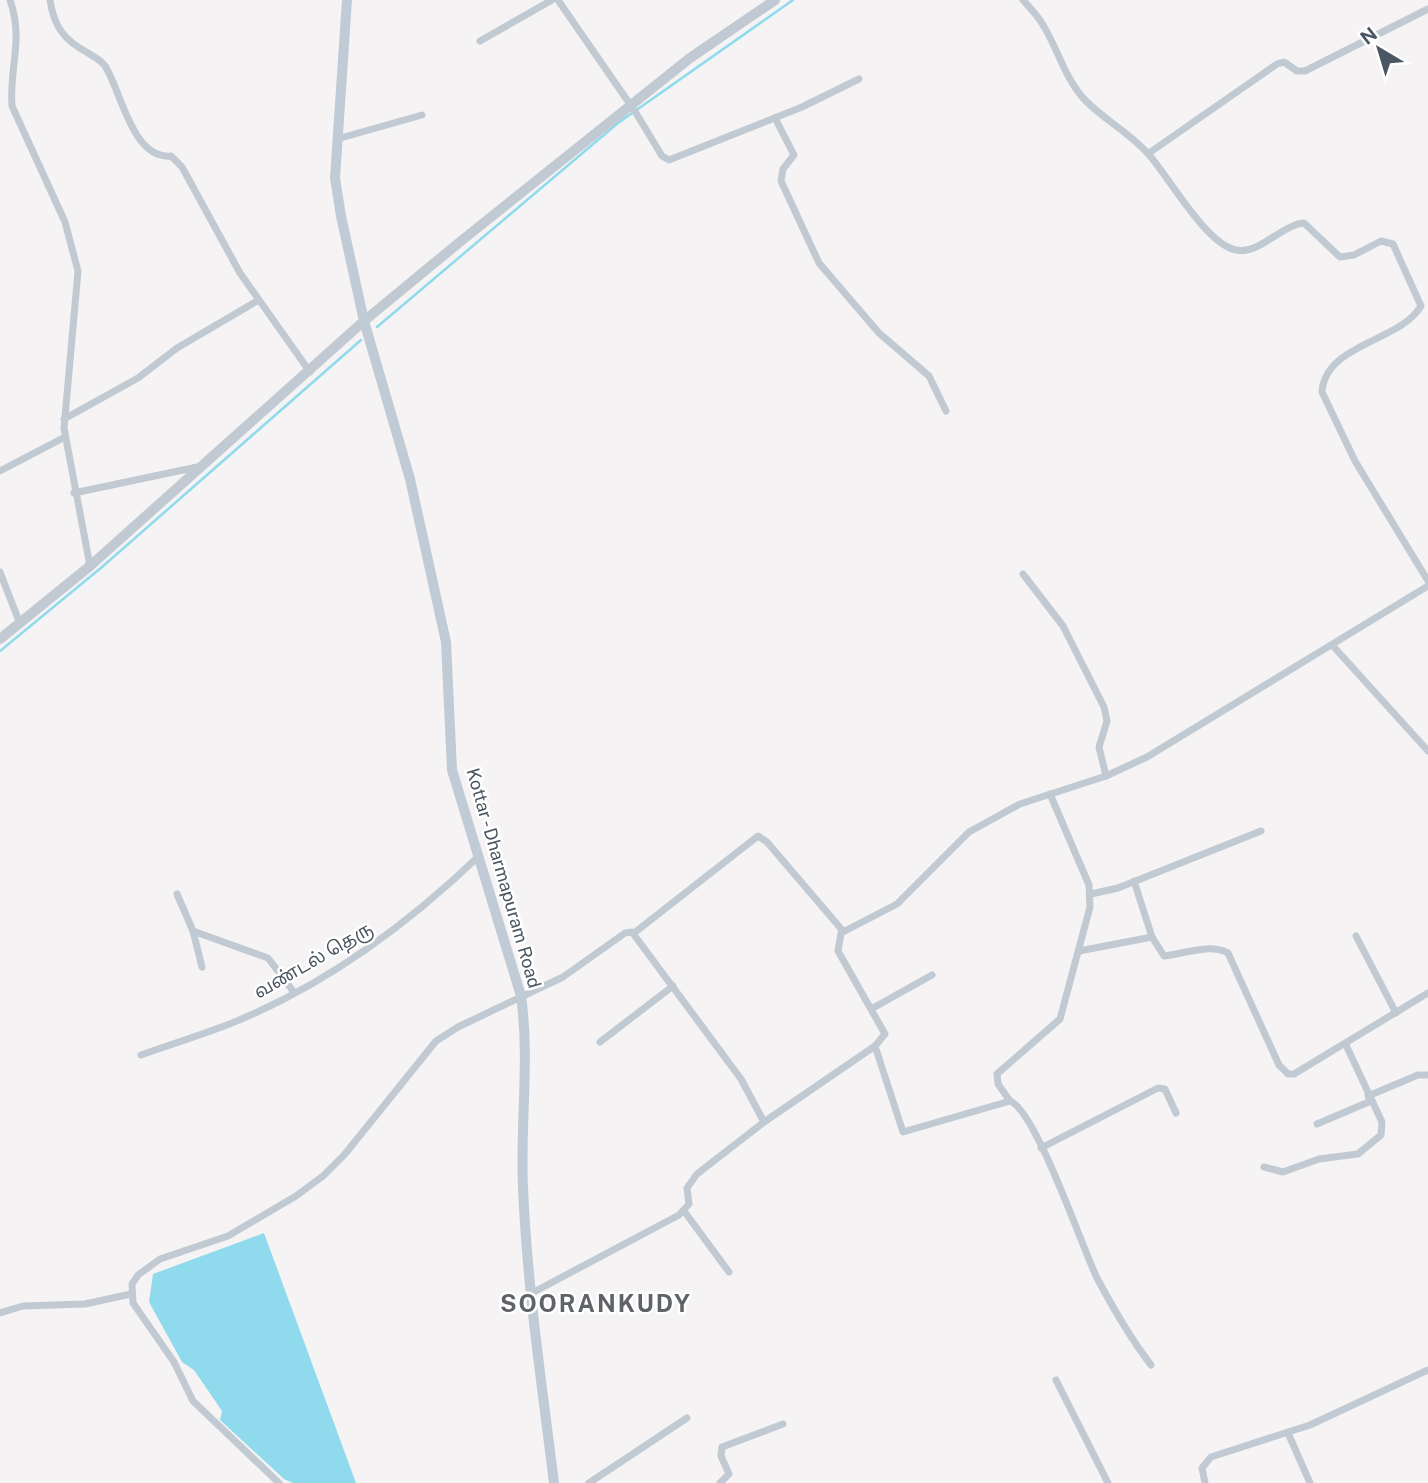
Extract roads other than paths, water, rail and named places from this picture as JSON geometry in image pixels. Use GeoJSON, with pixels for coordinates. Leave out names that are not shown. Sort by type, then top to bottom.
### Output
{"type":"FeatureCollection","features":[{"type":"Feature","properties":{"kind":"main road","name":"Kottar - Dharmapuram Road"},"geometry":{"type":"LineString","coordinates":[[347,0],[335,178],[364,321],[410,479],[443,629],[452,770],[521,996],[525,1025],[521,1152],[532,1293],[554,1483]]}},
{"type":"Feature","properties":{"kind":"street"},"geometry":{"type":"LineString","coordinates":[[10,0],[18,34],[11,92],[12,106],[65,222],[78,271],[64,419],[74,493],[90,566]]}},
{"type":"Feature","properties":{"kind":"street"},"geometry":{"type":"LineString","coordinates":[[50,0],[55,27],[71,44],[106,67],[122,110],[151,152],[161,157],[171,156],[182,167],[257,300],[310,373]]}},
{"type":"Feature","properties":{"kind":"street"},"geometry":{"type":"LineString","coordinates":[[480,41],[552,0]]}},
{"type":"Feature","properties":{"kind":"street"},"geometry":{"type":"LineString","coordinates":[[558,0],[633,108],[662,156],[670,160],[775,118],[859,79]]}},
{"type":"Feature","properties":{"kind":"street"},"geometry":{"type":"LineString","coordinates":[[0,639],[90,566],[310,373],[364,321],[633,108],[690,58],[775,0]]}},
{"type":"Feature","properties":{"kind":"street"},"geometry":{"type":"LineString","coordinates":[[1023,0],[1042,23],[1066,72],[1084,99],[1149,153],[1186,203],[1228,248],[1239,251],[1252,248],[1289,227],[1304,223],[1340,257],[1354,255],[1385,240],[1393,244],[1421,306],[1408,320],[1339,361],[1322,383],[1322,392],[1355,461],[1428,581]]}},
{"type":"Feature","properties":{"kind":"street"},"geometry":{"type":"LineString","coordinates":[[1149,153],[1277,64],[1284,62],[1297,71],[1305,71],[1428,9]]}},
{"type":"Feature","properties":{"kind":"street"},"geometry":{"type":"LineString","coordinates":[[337,139],[422,115]]}},
{"type":"Feature","properties":{"kind":"street"},"geometry":{"type":"LineString","coordinates":[[775,118],[794,155],[783,169],[781,181],[819,263],[879,333],[929,376],[946,411]]}},
{"type":"Feature","properties":{"kind":"street"},"geometry":{"type":"LineString","coordinates":[[64,419],[138,378],[177,348],[257,300]]}},
{"type":"Feature","properties":{"kind":"street"},"geometry":{"type":"LineString","coordinates":[[0,471],[65,437]]}},
{"type":"Feature","properties":{"kind":"street"},"geometry":{"type":"LineString","coordinates":[[74,493],[203,466]]}},
{"type":"Feature","properties":{"kind":"street"},"geometry":{"type":"LineString","coordinates":[[0,572],[20,624]]}},
{"type":"Feature","properties":{"kind":"street"},"geometry":{"type":"LineString","coordinates":[[1023,575],[1063,626],[1104,707],[1107,722],[1099,747],[1105,776]]}},
{"type":"Feature","properties":{"kind":"street"},"geometry":{"type":"LineString","coordinates":[[532,1293],[684,1211],[689,1204],[687,1188],[691,1180],[764,1122],[875,1046],[885,1034],[873,1008],[838,951],[837,942],[843,931],[897,904],[969,832],[1020,804],[1105,776],[1147,757],[1428,586]]}},
{"type":"Feature","properties":{"kind":"street"},"geometry":{"type":"LineString","coordinates":[[1333,646],[1428,751]]}},
{"type":"Feature","properties":{"kind":"street"},"geometry":{"type":"LineString","coordinates":[[1050,794],[1091,894],[1065,1010],[1058,1024],[997,1074],[998,1083],[1010,1101],[1021,1110],[1041,1148],[1096,1276],[1132,1339],[1151,1365]]}},
{"type":"Feature","properties":{"kind":"street"},"geometry":{"type":"LineString","coordinates":[[1091,894],[1134,881],[1261,831]]}},
{"type":"Feature","properties":{"kind":"street"},"geometry":{"type":"LineString","coordinates":[[279,1483],[193,1401],[174,1362],[136,1311],[131,1294],[132,1284],[146,1268],[160,1259],[237,1231],[266,1216],[323,1176],[368,1128],[426,1050],[458,1027],[563,977],[625,933],[634,933],[758,836],[767,842],[843,931]]}},
{"type":"Feature","properties":{"kind":"street","name":"வண்டல் தெரு"},"geometry":{"type":"LineString","coordinates":[[141,1055],[228,1024],[360,954],[395,930],[479,856]]}},
{"type":"Feature","properties":{"kind":"street"},"geometry":{"type":"LineString","coordinates":[[1134,881],[1152,937],[1164,956],[1187,951],[1218,950],[1228,953],[1279,1065],[1288,1074],[1299,1072],[1346,1045],[1428,993]]}},
{"type":"Feature","properties":{"kind":"street"},"geometry":{"type":"LineString","coordinates":[[177,894],[193,930],[202,967]]}},
{"type":"Feature","properties":{"kind":"street"},"geometry":{"type":"LineString","coordinates":[[193,930],[268,958],[293,991]]}},
{"type":"Feature","properties":{"kind":"street"},"geometry":{"type":"LineString","coordinates":[[634,933],[741,1079],[764,1122]]}},
{"type":"Feature","properties":{"kind":"street"},"geometry":{"type":"LineString","coordinates":[[1356,936],[1396,1013]]}},
{"type":"Feature","properties":{"kind":"street"},"geometry":{"type":"LineString","coordinates":[[1079,951],[1152,937]]}},
{"type":"Feature","properties":{"kind":"street"},"geometry":{"type":"LineString","coordinates":[[873,1008],[932,975]]}},
{"type":"Feature","properties":{"kind":"street"},"geometry":{"type":"LineString","coordinates":[[600,1042],[673,986]]}},
{"type":"Feature","properties":{"kind":"street"},"geometry":{"type":"LineString","coordinates":[[1264,1167],[1283,1172],[1319,1160],[1348,1157],[1365,1150],[1383,1131],[1346,1045]]}},
{"type":"Feature","properties":{"kind":"street"},"geometry":{"type":"LineString","coordinates":[[875,1046],[903,1132],[1010,1101]]}},
{"type":"Feature","properties":{"kind":"street"},"geometry":{"type":"LineString","coordinates":[[1317,1124],[1418,1074],[1428,1075]]}},
{"type":"Feature","properties":{"kind":"street"},"geometry":{"type":"LineString","coordinates":[[1041,1148],[1161,1088],[1166,1090],[1176,1114]]}},
{"type":"Feature","properties":{"kind":"street"},"geometry":{"type":"LineString","coordinates":[[684,1211],[729,1272]]}},
{"type":"Feature","properties":{"kind":"street"},"geometry":{"type":"LineString","coordinates":[[0,1312],[23,1306],[85,1304],[131,1294]]}},
{"type":"Feature","properties":{"kind":"street"},"geometry":{"type":"LineString","coordinates":[[1205,1483],[1202,1468],[1211,1457],[1240,1445],[1289,1433],[1428,1370]]}},
{"type":"Feature","properties":{"kind":"street"},"geometry":{"type":"LineString","coordinates":[[1056,1380],[1108,1483]]}},
{"type":"Feature","properties":{"kind":"street"},"geometry":{"type":"LineString","coordinates":[[589,1483],[687,1418]]}},
{"type":"Feature","properties":{"kind":"street"},"geometry":{"type":"LineString","coordinates":[[720,1483],[731,1480],[720,1451],[722,1447],[783,1424]]}},
{"type":"Feature","properties":{"kind":"street"},"geometry":{"type":"LineString","coordinates":[[1289,1433],[1310,1483]]}},
{"type":"Feature","properties":{"kind":"water"},"geometry":{"type":"Polygon","coordinates":[[[264,1233],[356,1483],[293,1483],[284,1479],[220,1420],[222,1411],[194,1370],[182,1362],[149,1302],[153,1274],[264,1233]]]}},
{"type":"Feature","properties":{"kind":"waterway"},"geometry":{"type":"LineString","coordinates":[[377,327],[618,123],[793,0]]}},
{"type":"Feature","properties":{"kind":"waterway"},"geometry":{"type":"LineString","coordinates":[[0,651],[102,567],[361,340]]}},
{"type":"Feature","properties":{"kind":"district","name":"SOORANKUDY"},"geometry":{"type":"Point","coordinates":[596,1303]}}]}
